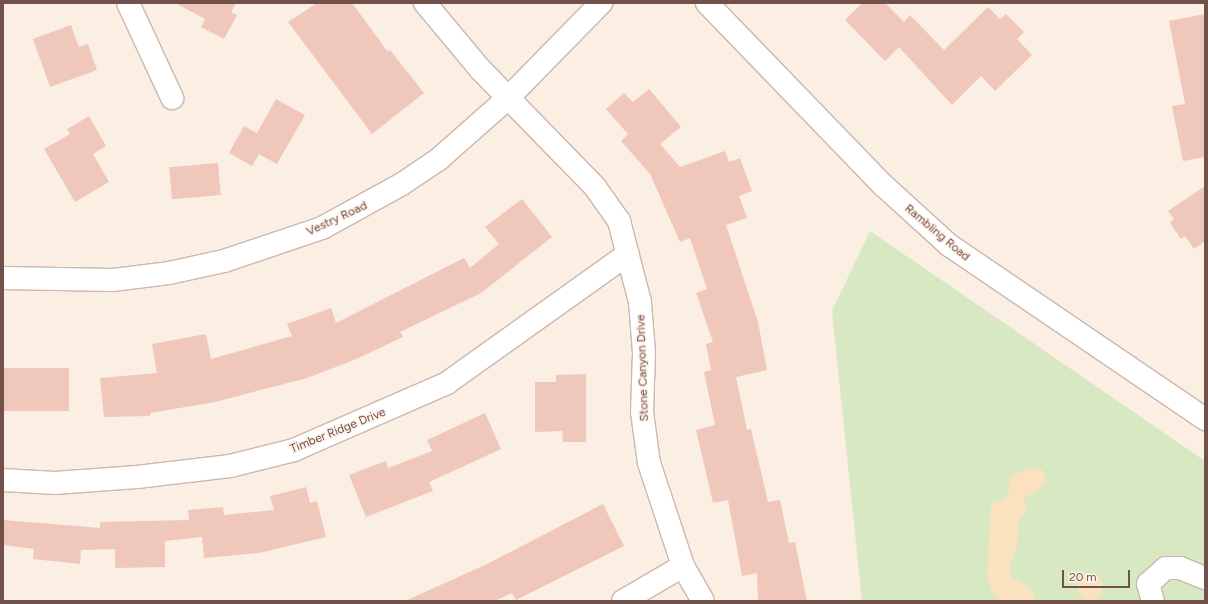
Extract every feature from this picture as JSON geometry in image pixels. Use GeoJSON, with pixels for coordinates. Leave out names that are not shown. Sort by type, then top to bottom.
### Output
{"type":"FeatureCollection","features":[{"type":"Feature","properties":{"kind":"street"},"geometry":{"type":"LineString","coordinates":[[128,3],[172,98]]}},
{"type":"Feature","properties":{"kind":"street","name":"Stone Canyon Drive"},"geometry":{"type":"LineString","coordinates":[[425,3],[480,69],[595,187],[619,222],[640,302],[644,353],[642,412],[649,463],[683,566],[703,601]]}},
{"type":"Feature","properties":{"kind":"street","name":"Vestry Road"},"geometry":{"type":"LineString","coordinates":[[3,278],[113,280],[169,273],[275,246],[322,228],[402,184],[451,149],[509,98],[601,3]]}},
{"type":"Feature","properties":{"kind":"street","name":"Rambling Road"},"geometry":{"type":"LineString","coordinates":[[707,3],[883,185],[949,245],[1205,419]]}},
{"type":"Feature","properties":{"kind":"street","name":"Timber Ridge Drive"},"geometry":{"type":"LineString","coordinates":[[3,480],[55,483],[137,477],[230,466],[294,450],[447,383],[628,254]]}},
{"type":"Feature","properties":{"kind":"street"},"geometry":{"type":"LineString","coordinates":[[623,601],[683,566]]}},
{"type":"Feature","properties":{"kind":"street"},"geometry":{"type":"LineString","coordinates":[[1153,601],[1148,584],[1166,568],[1180,568],[1205,578]]}},
{"type":"Feature","properties":{"kind":"green space"},"geometry":{"type":"Polygon","coordinates":[[[870,231],[1205,461],[1205,601],[862,601],[832,311],[870,231]]]}},
{"type":"Feature","properties":{"kind":"sand"},"geometry":{"type":"Polygon","coordinates":[[[1032,467],[1043,470],[1046,480],[1039,490],[1023,498],[1027,509],[1018,523],[1017,546],[1009,570],[1013,578],[1028,586],[1035,595],[1034,601],[1000,601],[992,592],[987,576],[991,505],[1008,497],[1010,476],[1032,467]]]}},
{"type":"Feature","properties":{"kind":"sand"},"geometry":{"type":"Polygon","coordinates":[[[1090,574],[1099,578],[1103,587],[1099,596],[1090,600],[1081,596],[1077,587],[1081,578],[1090,574]]]}},
{"type":"Feature","properties":{"kind":"building"},"geometry":{"type":"Polygon","coordinates":[[[175,3],[236,3],[231,12],[237,15],[224,39],[201,27],[205,19],[175,3]]]}},
{"type":"Feature","properties":{"kind":"building"},"geometry":{"type":"Polygon","coordinates":[[[317,3],[352,3],[388,52],[390,50],[424,93],[372,134],[288,22],[317,3]]]}},
{"type":"Feature","properties":{"kind":"building"},"geometry":{"type":"Polygon","coordinates":[[[862,3],[885,3],[904,22],[910,15],[944,50],[988,7],[1000,19],[1006,14],[1024,32],[1017,39],[1032,55],[995,91],[981,76],[952,105],[899,47],[885,61],[845,20],[862,3]]]}},
{"type":"Feature","properties":{"kind":"building"},"geometry":{"type":"Polygon","coordinates":[[[1205,14],[1205,157],[1183,161],[1172,106],[1185,104],[1169,21],[1205,14]]]}},
{"type":"Feature","properties":{"kind":"building"},"geometry":{"type":"Polygon","coordinates":[[[71,25],[79,47],[88,44],[97,70],[50,87],[33,39],[71,25]]]}},
{"type":"Feature","properties":{"kind":"building"},"geometry":{"type":"Polygon","coordinates":[[[649,89],[681,127],[660,144],[680,167],[725,151],[729,162],[740,158],[752,191],[739,196],[747,218],[726,225],[758,322],[767,370],[736,377],[747,430],[751,429],[768,502],[780,500],[789,543],[795,542],[807,601],[758,601],[757,573],[742,576],[728,500],[713,503],[696,430],[715,425],[704,372],[711,370],[706,344],[713,342],[696,293],[707,289],[690,238],[680,242],[650,174],[621,141],[628,134],[606,109],[624,93],[633,102],[649,89]]]}},
{"type":"Feature","properties":{"kind":"building"},"geometry":{"type":"Polygon","coordinates":[[[276,99],[305,115],[277,164],[259,154],[252,166],[229,153],[244,126],[257,133],[276,99]]]}},
{"type":"Feature","properties":{"kind":"building"},"geometry":{"type":"Polygon","coordinates":[[[89,116],[106,146],[93,154],[109,182],[75,202],[44,149],[70,134],[67,129],[89,116]]]}},
{"type":"Feature","properties":{"kind":"building"},"geometry":{"type":"Polygon","coordinates":[[[218,163],[221,195],[172,199],[169,167],[218,163]]]}},
{"type":"Feature","properties":{"kind":"building"},"geometry":{"type":"Polygon","coordinates":[[[1205,186],[1205,241],[1194,249],[1185,236],[1181,239],[1170,223],[1174,219],[1168,211],[1205,186]]]}},
{"type":"Feature","properties":{"kind":"building"},"geometry":{"type":"Polygon","coordinates":[[[522,199],[552,237],[481,293],[400,332],[403,337],[354,360],[307,378],[215,402],[150,413],[150,416],[104,417],[100,378],[157,373],[152,344],[206,334],[211,359],[292,336],[287,324],[331,308],[336,323],[464,258],[470,268],[499,244],[485,227],[522,199]]]}},
{"type":"Feature","properties":{"kind":"building"},"geometry":{"type":"Polygon","coordinates":[[[3,368],[69,368],[69,411],[3,411],[3,368]]]}},
{"type":"Feature","properties":{"kind":"building"},"geometry":{"type":"Polygon","coordinates":[[[586,374],[586,442],[563,442],[562,431],[535,432],[535,382],[556,382],[556,375],[586,374]]]}},
{"type":"Feature","properties":{"kind":"building"},"geometry":{"type":"Polygon","coordinates":[[[485,413],[501,449],[429,482],[433,491],[366,517],[349,475],[386,461],[388,468],[432,451],[427,440],[485,413]]]}},
{"type":"Feature","properties":{"kind":"building"},"geometry":{"type":"Polygon","coordinates":[[[306,487],[310,503],[317,501],[326,537],[259,553],[204,558],[202,537],[165,541],[165,567],[115,568],[115,549],[81,550],[80,564],[33,559],[34,549],[3,545],[3,520],[100,528],[100,522],[189,520],[188,510],[223,507],[224,515],[274,510],[270,496],[306,487]]]}},
{"type":"Feature","properties":{"kind":"building"},"geometry":{"type":"Polygon","coordinates":[[[603,504],[624,546],[516,600],[512,593],[494,601],[405,601],[487,564],[603,504]]]}}]}
